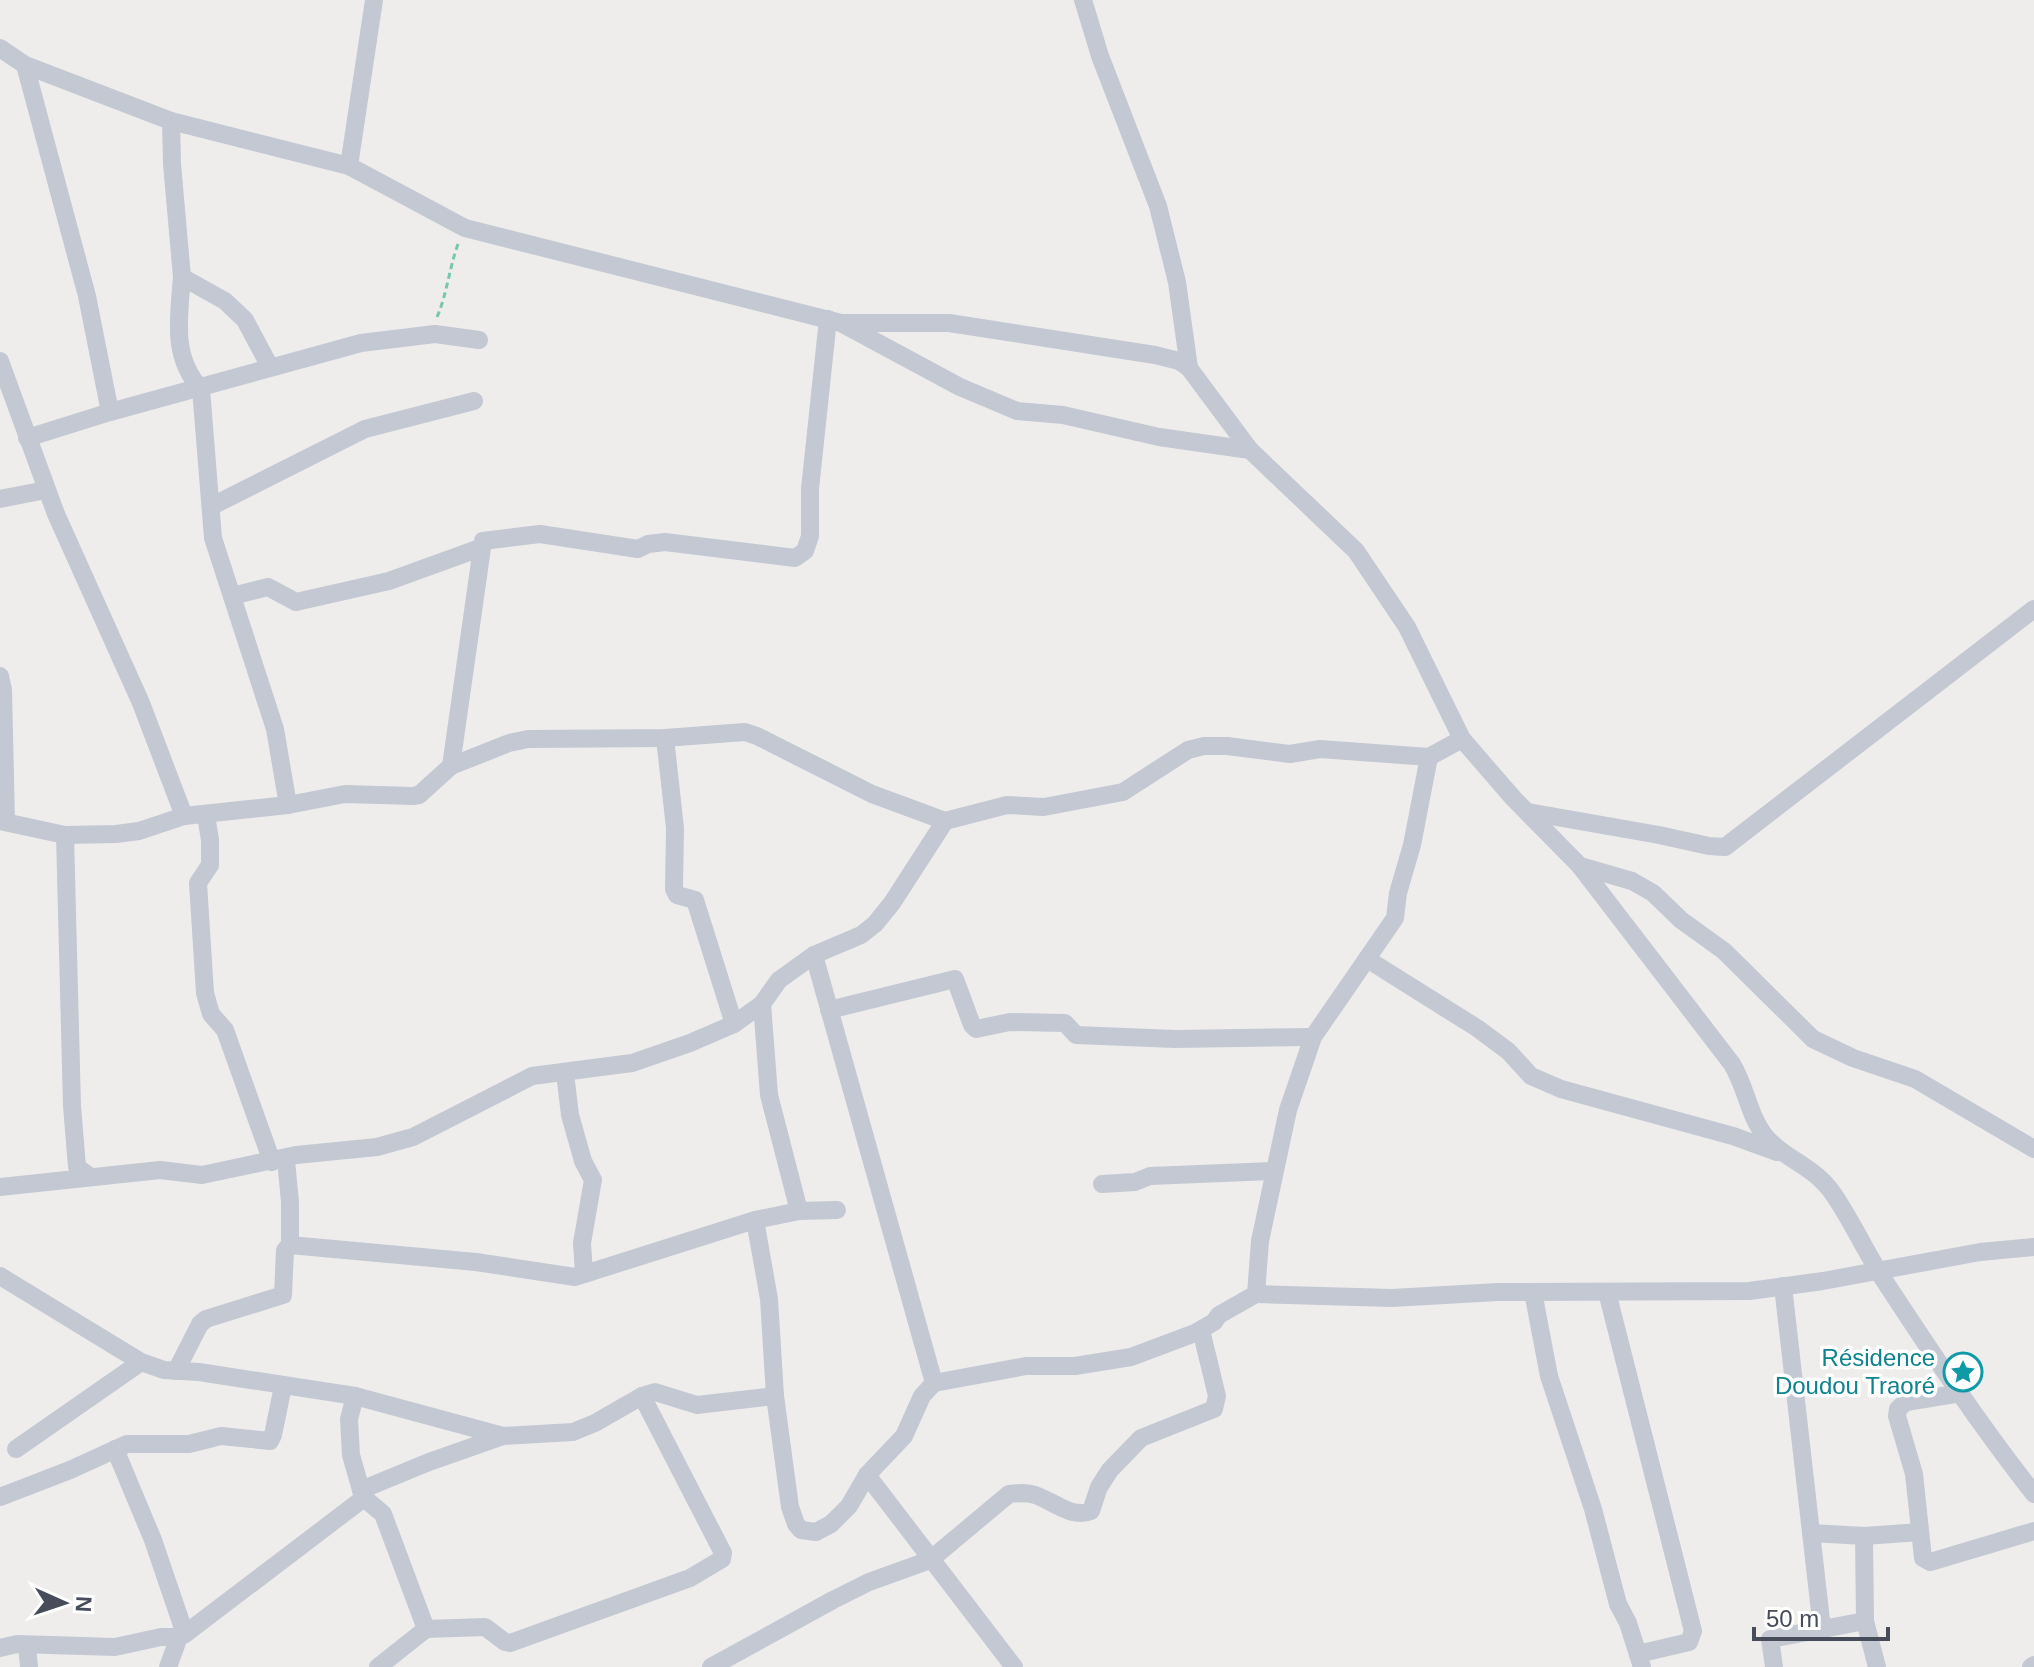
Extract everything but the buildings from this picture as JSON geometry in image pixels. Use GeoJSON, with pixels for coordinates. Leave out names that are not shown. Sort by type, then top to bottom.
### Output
{"type":"FeatureCollection","features":[{"type":"Feature","properties":{"kind":"street"},"geometry":{"type":"LineString","coordinates":[[349,166],[374,0]]}},
{"type":"Feature","properties":{"kind":"street"},"geometry":{"type":"LineString","coordinates":[[1083,0],[1100,56],[1158,206],[1177,282],[1189,368]]}},
{"type":"Feature","properties":{"kind":"street"},"geometry":{"type":"LineString","coordinates":[[0,48],[25,65],[171,121],[349,166],[465,228],[835,321],[961,324],[1155,355],[1179,361],[1189,368],[1250,450],[1356,551],[1407,627],[1462,739],[1580,866],[1732,1064],[1741,1078],[1763,1135],[1819,1176],[1834,1195],[1878,1271],[2034,1494]]}},
{"type":"Feature","properties":{"kind":"street"},"geometry":{"type":"LineString","coordinates":[[25,65],[87,299],[110,412]]}},
{"type":"Feature","properties":{"kind":"street"},"geometry":{"type":"LineString","coordinates":[[171,121],[182,277],[177,335],[180,353],[190,377],[201,389],[213,538],[275,729],[288,805]]}},
{"type":"Feature","properties":{"kind":"street"},"geometry":{"type":"LineString","coordinates":[[182,277],[225,301],[245,320],[270,367]]}},
{"type":"Feature","properties":{"kind":"street"},"geometry":{"type":"LineString","coordinates":[[835,321],[960,387],[1017,411],[1058,414],[1159,437],[1250,450]]}},
{"type":"Feature","properties":{"kind":"street"},"geometry":{"type":"LineString","coordinates":[[451,766],[480,548],[486,540],[540,534],[638,549],[665,542],[795,558],[801,556],[810,536],[810,489],[835,321]]}},
{"type":"Feature","properties":{"kind":"street"},"geometry":{"type":"LineString","coordinates":[[27,438],[361,343],[428,335],[479,340]]}},
{"type":"Feature","properties":{"kind":"street"},"geometry":{"type":"LineString","coordinates":[[0,361],[46,490],[141,703],[184,816]]}},
{"type":"Feature","properties":{"kind":"street"},"geometry":{"type":"LineString","coordinates":[[212,506],[365,429],[474,401]]}},
{"type":"Feature","properties":{"kind":"street"},"geometry":{"type":"LineString","coordinates":[[0,499],[46,490]]}},
{"type":"Feature","properties":{"kind":"street"},"geometry":{"type":"LineString","coordinates":[[232,596],[268,587],[296,602],[389,581],[480,548]]}},
{"type":"Feature","properties":{"kind":"street"},"geometry":{"type":"LineString","coordinates":[[1528,812],[1725,847],[2034,609]]}},
{"type":"Feature","properties":{"kind":"street"},"geometry":{"type":"LineString","coordinates":[[0,676],[3,690],[3,821],[65,835],[139,831],[184,816],[288,805],[345,794],[419,795],[451,766],[509,743],[528,739],[665,738],[745,732],[872,794],[945,821],[1007,805],[1044,807],[1123,792],[1188,750],[1204,746],[1290,754],[1320,749],[1429,757],[1462,739]]}},
{"type":"Feature","properties":{"kind":"street"},"geometry":{"type":"LineString","coordinates":[[665,738],[675,828],[674,889],[677,895],[695,900],[734,1024]]}},
{"type":"Feature","properties":{"kind":"street"},"geometry":{"type":"LineString","coordinates":[[1256,1294],[1260,1241],[1288,1110],[1313,1037],[1397,912],[1398,893],[1412,845],[1429,757]]}},
{"type":"Feature","properties":{"kind":"street"},"geometry":{"type":"LineString","coordinates":[[176,1371],[200,1324],[206,1319],[283,1295],[285,1250],[290,1245],[290,1202],[279,1161],[225,1030],[211,1014],[205,993],[198,883],[210,865],[206,815]]}},
{"type":"Feature","properties":{"kind":"street"},"geometry":{"type":"LineString","coordinates":[[0,1187],[169,1170],[202,1175],[296,1155],[377,1147],[413,1137],[532,1076],[632,1063],[690,1043],[734,1024],[762,1004],[779,980],[814,955],[861,935],[875,924],[945,821]]}},
{"type":"Feature","properties":{"kind":"street"},"geometry":{"type":"LineString","coordinates":[[65,835],[72,1106],[77,1167],[89,1176]]}},
{"type":"Feature","properties":{"kind":"street"},"geometry":{"type":"LineString","coordinates":[[1580,866],[1632,881],[1653,893],[1681,920],[1724,951],[1813,1039],[1853,1058],[1915,1079],[2034,1149]]}},
{"type":"Feature","properties":{"kind":"street"},"geometry":{"type":"LineString","coordinates":[[814,955],[934,1383]]}},
{"type":"Feature","properties":{"kind":"street"},"geometry":{"type":"LineString","coordinates":[[1367,959],[1477,1028],[1508,1051],[1531,1076],[1561,1089],[1733,1136],[1794,1158]]}},
{"type":"Feature","properties":{"kind":"street"},"geometry":{"type":"LineString","coordinates":[[829,1010],[955,979],[976,1029],[1010,1022],[1065,1023],[1076,1035],[1175,1039],[1313,1037]]}},
{"type":"Feature","properties":{"kind":"street"},"geometry":{"type":"LineString","coordinates":[[762,1004],[769,1095],[799,1211]]}},
{"type":"Feature","properties":{"kind":"street"},"geometry":{"type":"LineString","coordinates":[[565,1073],[570,1115],[583,1161],[593,1180],[582,1243],[584,1274]]}},
{"type":"Feature","properties":{"kind":"street"},"geometry":{"type":"LineString","coordinates":[[1102,1184],[1135,1182],[1150,1176],[1274,1171]]}},
{"type":"Feature","properties":{"kind":"street"},"geometry":{"type":"LineString","coordinates":[[290,1245],[476,1262],[575,1277],[755,1220],[799,1211],[837,1210]]}},
{"type":"Feature","properties":{"kind":"street"},"geometry":{"type":"LineString","coordinates":[[755,1220],[769,1299],[775,1396],[790,1507],[801,1530],[816,1532],[831,1524],[849,1506],[867,1475],[904,1436],[922,1396],[934,1383],[1026,1366],[1075,1366],[1131,1357],[1201,1330],[1219,1315],[1256,1294],[1392,1298],[1533,1292],[1749,1291],[1980,1252],[2034,1247]]}},
{"type":"Feature","properties":{"kind":"street"},"geometry":{"type":"LineString","coordinates":[[0,1276],[141,1362],[164,1370],[355,1396],[503,1436]]}},
{"type":"Feature","properties":{"kind":"street"},"geometry":{"type":"LineString","coordinates":[[1783,1286],[1822,1629]]}},
{"type":"Feature","properties":{"kind":"street"},"geometry":{"type":"LineString","coordinates":[[1533,1292],[1549,1376],[1593,1509],[1618,1604],[1628,1623],[1640,1661],[1689,1642],[1693,1631],[1607,1292]]}},
{"type":"Feature","properties":{"kind":"street"},"geometry":{"type":"LineString","coordinates":[[711,1667],[845,1594],[930,1560],[1009,1494],[1034,1494],[1076,1512],[1091,1511],[1099,1487],[1110,1470],[1141,1438],[1214,1409],[1217,1396],[1201,1330]]}},
{"type":"Feature","properties":{"kind":"street"},"geometry":{"type":"LineString","coordinates":[[16,1449],[141,1362]]}},
{"type":"Feature","properties":{"kind":"street"},"geometry":{"type":"LineString","coordinates":[[0,1497],[127,1444],[189,1444],[221,1436],[270,1441],[283,1386]]}},
{"type":"Feature","properties":{"kind":"street"},"geometry":{"type":"LineString","coordinates":[[168,1667],[182,1636],[363,1494],[429,1462],[503,1436],[573,1432],[655,1392],[697,1405],[775,1396]]}},
{"type":"Feature","properties":{"kind":"street"},"geometry":{"type":"LineString","coordinates":[[1961,1393],[1906,1402],[1898,1409],[1897,1416],[1914,1474],[1923,1558],[1930,1562],[2034,1531]]}},
{"type":"Feature","properties":{"kind":"street"},"geometry":{"type":"LineString","coordinates":[[355,1396],[349,1419],[351,1455],[363,1494],[383,1514],[426,1629]]}},
{"type":"Feature","properties":{"kind":"street"},"geometry":{"type":"LineString","coordinates":[[378,1667],[426,1629],[485,1627],[510,1643],[690,1578],[722,1559],[723,1553],[642,1396]]}},
{"type":"Feature","properties":{"kind":"street"},"geometry":{"type":"LineString","coordinates":[[115,1449],[153,1540],[182,1636]]}},
{"type":"Feature","properties":{"kind":"street"},"geometry":{"type":"LineString","coordinates":[[867,1475],[1014,1667]]}},
{"type":"Feature","properties":{"kind":"street"},"geometry":{"type":"LineString","coordinates":[[1811,1533],[1864,1536],[1920,1532]]}},
{"type":"Feature","properties":{"kind":"street"},"geometry":{"type":"LineString","coordinates":[[1864,1536],[1865,1621],[1877,1667]]}},
{"type":"Feature","properties":{"kind":"street"},"geometry":{"type":"LineString","coordinates":[[1774,1667],[1770,1639],[1865,1621]]}},
{"type":"Feature","properties":{"kind":"street"},"geometry":{"type":"LineString","coordinates":[[0,1648],[11,1644],[115,1647],[161,1637],[182,1636]]}},
{"type":"Feature","properties":{"kind":"street"},"geometry":{"type":"LineString","coordinates":[[27,1645],[29,1667]]}},
{"type":"Feature","properties":{"kind":"path"},"geometry":{"type":"LineString","coordinates":[[428,335],[442,305],[449,268],[465,228]]}},
{"type":"Feature","properties":{"kind":"place","name":"Résidence Doudou Traoré"},"geometry":{"type":"Point","coordinates":[1963,1372]}}]}
